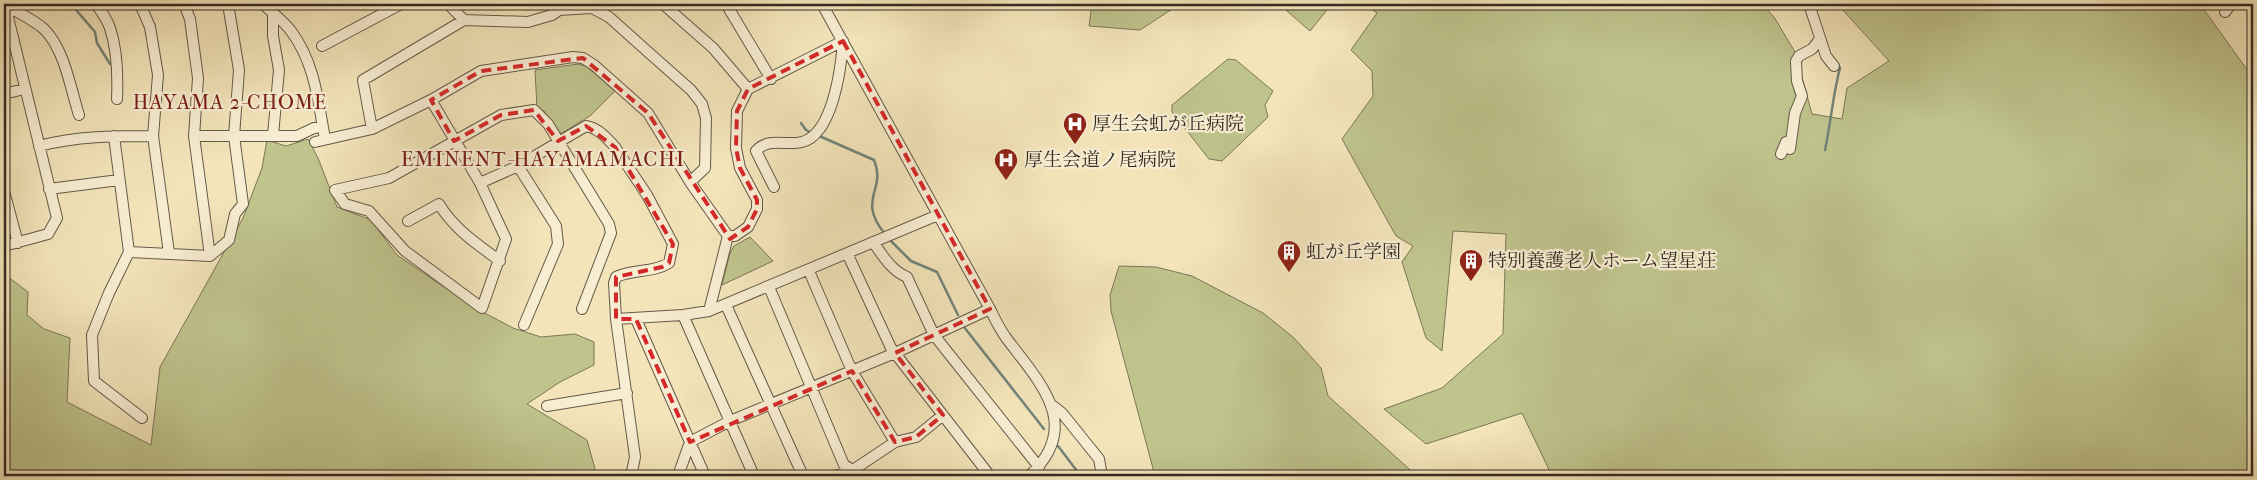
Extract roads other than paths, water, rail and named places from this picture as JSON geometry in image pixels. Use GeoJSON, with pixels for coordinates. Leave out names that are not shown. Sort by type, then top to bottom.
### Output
{"type":"FeatureCollection","features":[{"type":"Feature","properties":{"kind":"street"},"geometry":{"type":"LineString","coordinates":[[96,4],[107,20],[112,34],[118,82],[117,99]]}},
{"type":"Feature","properties":{"kind":"street"},"geometry":{"type":"LineString","coordinates":[[140,4],[150,27],[158,75],[154,136],[169,253]]}},
{"type":"Feature","properties":{"kind":"street"},"geometry":{"type":"LineString","coordinates":[[184,4],[190,19],[198,78],[194,136],[210,256]]}},
{"type":"Feature","properties":{"kind":"street"},"geometry":{"type":"LineString","coordinates":[[263,4],[291,31],[311,68],[322,127],[320,141],[372,129],[432,100],[481,71],[573,57],[583,58],[594,65],[648,112],[690,182],[728,236],[709,311]]}},
{"type":"Feature","properties":{"kind":"street"},"geometry":{"type":"LineString","coordinates":[[322,46],[401,4]]}},
{"type":"Feature","properties":{"kind":"street"},"geometry":{"type":"LineString","coordinates":[[448,4],[464,20]]}},
{"type":"Feature","properties":{"kind":"street"},"geometry":{"type":"LineString","coordinates":[[549,4],[552,15]]}},
{"type":"Feature","properties":{"kind":"street"},"geometry":{"type":"LineString","coordinates":[[664,4],[713,48],[748,89]]}},
{"type":"Feature","properties":{"kind":"street"},"geometry":{"type":"LineString","coordinates":[[726,4],[771,79]]}},
{"type":"Feature","properties":{"kind":"street"},"geometry":{"type":"LineString","coordinates":[[822,4],[1006,337],[1041,384],[1053,406],[1055,423],[1051,446],[1039,467],[1029,476]]}},
{"type":"Feature","properties":{"kind":"street"},"geometry":{"type":"LineString","coordinates":[[1809,4],[1826,56],[1834,66]]}},
{"type":"Feature","properties":{"kind":"street"},"geometry":{"type":"LineString","coordinates":[[4,5],[57,218],[54,227],[48,234],[4,246]]}},
{"type":"Feature","properties":{"kind":"street"},"geometry":{"type":"LineString","coordinates":[[4,5],[43,28],[52,40],[60,52],[79,115]]}},
{"type":"Feature","properties":{"kind":"street"},"geometry":{"type":"LineString","coordinates":[[372,129],[363,80],[464,20],[528,22],[552,15],[559,10],[592,8],[609,17],[691,90],[702,104],[706,118],[705,168],[690,182]]}},
{"type":"Feature","properties":{"kind":"street"},"geometry":{"type":"LineString","coordinates":[[129,252],[210,256],[229,240],[235,214],[243,204],[234,136],[239,70],[229,10]]}},
{"type":"Feature","properties":{"kind":"street"},"geometry":{"type":"LineString","coordinates":[[273,13],[272,29],[279,70],[273,135]]}},
{"type":"Feature","properties":{"kind":"street"},"geometry":{"type":"LineString","coordinates":[[1781,154],[1786,142],[1790,149],[1795,113],[1802,96],[1796,61],[1799,56],[1812,49],[1820,39]]}},
{"type":"Feature","properties":{"kind":"street"},"geometry":{"type":"LineString","coordinates":[[728,236],[735,236],[748,227],[757,208],[757,200],[740,168],[736,148],[737,111],[748,89],[843,41]]}},
{"type":"Feature","properties":{"kind":"street"},"geometry":{"type":"LineString","coordinates":[[774,187],[756,151],[766,142],[798,142],[810,138],[818,130],[826,118],[836,89],[843,41]]}},
{"type":"Feature","properties":{"kind":"street"},"geometry":{"type":"LineString","coordinates":[[4,94],[24,89]]}},
{"type":"Feature","properties":{"kind":"street"},"geometry":{"type":"LineString","coordinates":[[432,100],[454,141],[480,184],[506,239],[500,261],[482,308],[405,251],[369,210],[345,204],[335,190],[388,178],[454,141],[501,115],[534,110],[548,124],[609,224],[611,233],[582,308]]}},
{"type":"Feature","properties":{"kind":"street"},"geometry":{"type":"LineString","coordinates":[[480,184],[518,166],[586,126],[592,127],[606,137],[615,147],[647,195],[673,244],[669,263],[662,267],[616,277],[614,284],[616,319],[635,463],[632,476]]}},
{"type":"Feature","properties":{"kind":"street"},"geometry":{"type":"LineString","coordinates":[[194,136],[297,136],[314,128],[322,127]]}},
{"type":"Feature","properties":{"kind":"street"},"geometry":{"type":"LineString","coordinates":[[114,136],[129,252],[92,334],[94,381],[142,418]]}},
{"type":"Feature","properties":{"kind":"street"},"geometry":{"type":"LineString","coordinates":[[39,146],[63,139],[154,136]]}},
{"type":"Feature","properties":{"kind":"street"},"geometry":{"type":"LineString","coordinates":[[518,166],[556,226],[558,244],[524,325]]}},
{"type":"Feature","properties":{"kind":"street"},"geometry":{"type":"LineString","coordinates":[[49,189],[119,180]]}},
{"type":"Feature","properties":{"kind":"street"},"geometry":{"type":"LineString","coordinates":[[4,191],[18,243]]}},
{"type":"Feature","properties":{"kind":"street"},"geometry":{"type":"LineString","coordinates":[[408,221],[438,204],[448,220],[462,233],[500,261]]}},
{"type":"Feature","properties":{"kind":"street"},"geometry":{"type":"LineString","coordinates":[[616,319],[683,315],[709,311],[809,271],[938,215]]}},
{"type":"Feature","properties":{"kind":"street"},"geometry":{"type":"LineString","coordinates":[[877,240],[889,265],[897,273],[907,277],[934,335],[1039,467]]}},
{"type":"Feature","properties":{"kind":"street"},"geometry":{"type":"LineString","coordinates":[[847,254],[891,348],[990,476]]}},
{"type":"Feature","properties":{"kind":"street"},"geometry":{"type":"LineString","coordinates":[[809,271],[852,371],[895,442]]}},
{"type":"Feature","properties":{"kind":"street"},"geometry":{"type":"LineString","coordinates":[[769,287],[844,465],[854,473]]}},
{"type":"Feature","properties":{"kind":"street"},"geometry":{"type":"LineString","coordinates":[[726,304],[803,476]]}},
{"type":"Feature","properties":{"kind":"street"},"geometry":{"type":"LineString","coordinates":[[678,476],[690,442],[730,422],[895,353],[990,309]]}},
{"type":"Feature","properties":{"kind":"street"},"geometry":{"type":"LineString","coordinates":[[683,315],[754,476]]}},
{"type":"Feature","properties":{"kind":"street"},"geometry":{"type":"LineString","coordinates":[[636,319],[705,476]]}},
{"type":"Feature","properties":{"kind":"street"},"geometry":{"type":"LineString","coordinates":[[547,406],[627,394]]}},
{"type":"Feature","properties":{"kind":"street"},"geometry":{"type":"LineString","coordinates":[[1053,406],[1062,412],[1099,459],[1102,476]]}},
{"type":"Feature","properties":{"kind":"street"},"geometry":{"type":"LineString","coordinates":[[834,476],[854,473],[895,442],[916,437],[943,414]]}},
{"type":"Feature","properties":{"kind":"waterway"},"geometry":{"type":"LineString","coordinates":[[71,4],[95,32],[97,43],[110,64]]}},
{"type":"Feature","properties":{"kind":"waterway"},"geometry":{"type":"LineString","coordinates":[[1825,150],[1840,68],[1838,65]]}},
{"type":"Feature","properties":{"kind":"waterway"},"geometry":{"type":"LineString","coordinates":[[801,123],[806,130],[812,133]]}},
{"type":"Feature","properties":{"kind":"waterway"},"geometry":{"type":"LineString","coordinates":[[817,135],[874,160],[877,179],[872,203],[873,212],[885,234]]}},
{"type":"Feature","properties":{"kind":"waterway"},"geometry":{"type":"LineString","coordinates":[[888,238],[911,261],[937,272],[958,315]]}},
{"type":"Feature","properties":{"kind":"waterway"},"geometry":{"type":"LineString","coordinates":[[964,327],[1044,429]]}},
{"type":"Feature","properties":{"kind":"waterway"},"geometry":{"type":"LineString","coordinates":[[1058,446],[1077,471],[1085,476]]}},
{"type":"Feature","properties":{"kind":"place","name":"厚生会虹が丘病院"},"geometry":{"type":"Point","coordinates":[1075,145]}},
{"type":"Feature","properties":{"kind":"place","name":"厚生会道ノ尾病院"},"geometry":{"type":"Point","coordinates":[1006,181]}},
{"type":"Feature","properties":{"kind":"place","name":"虹が丘学園"},"geometry":{"type":"Point","coordinates":[1289,273]}},
{"type":"Feature","properties":{"kind":"place","name":"特別養護老人ホーム望星荘"},"geometry":{"type":"Point","coordinates":[1471,282]}},
{"type":"Feature","properties":{"kind":"district","name":"HAYAMA 2-CHOME"},"geometry":{"type":"Point","coordinates":[230,102]}},
{"type":"Feature","properties":{"kind":"district","name":"EMINENT-HAYAMAMACHI"},"geometry":{"type":"Point","coordinates":[543,159]}}]}
